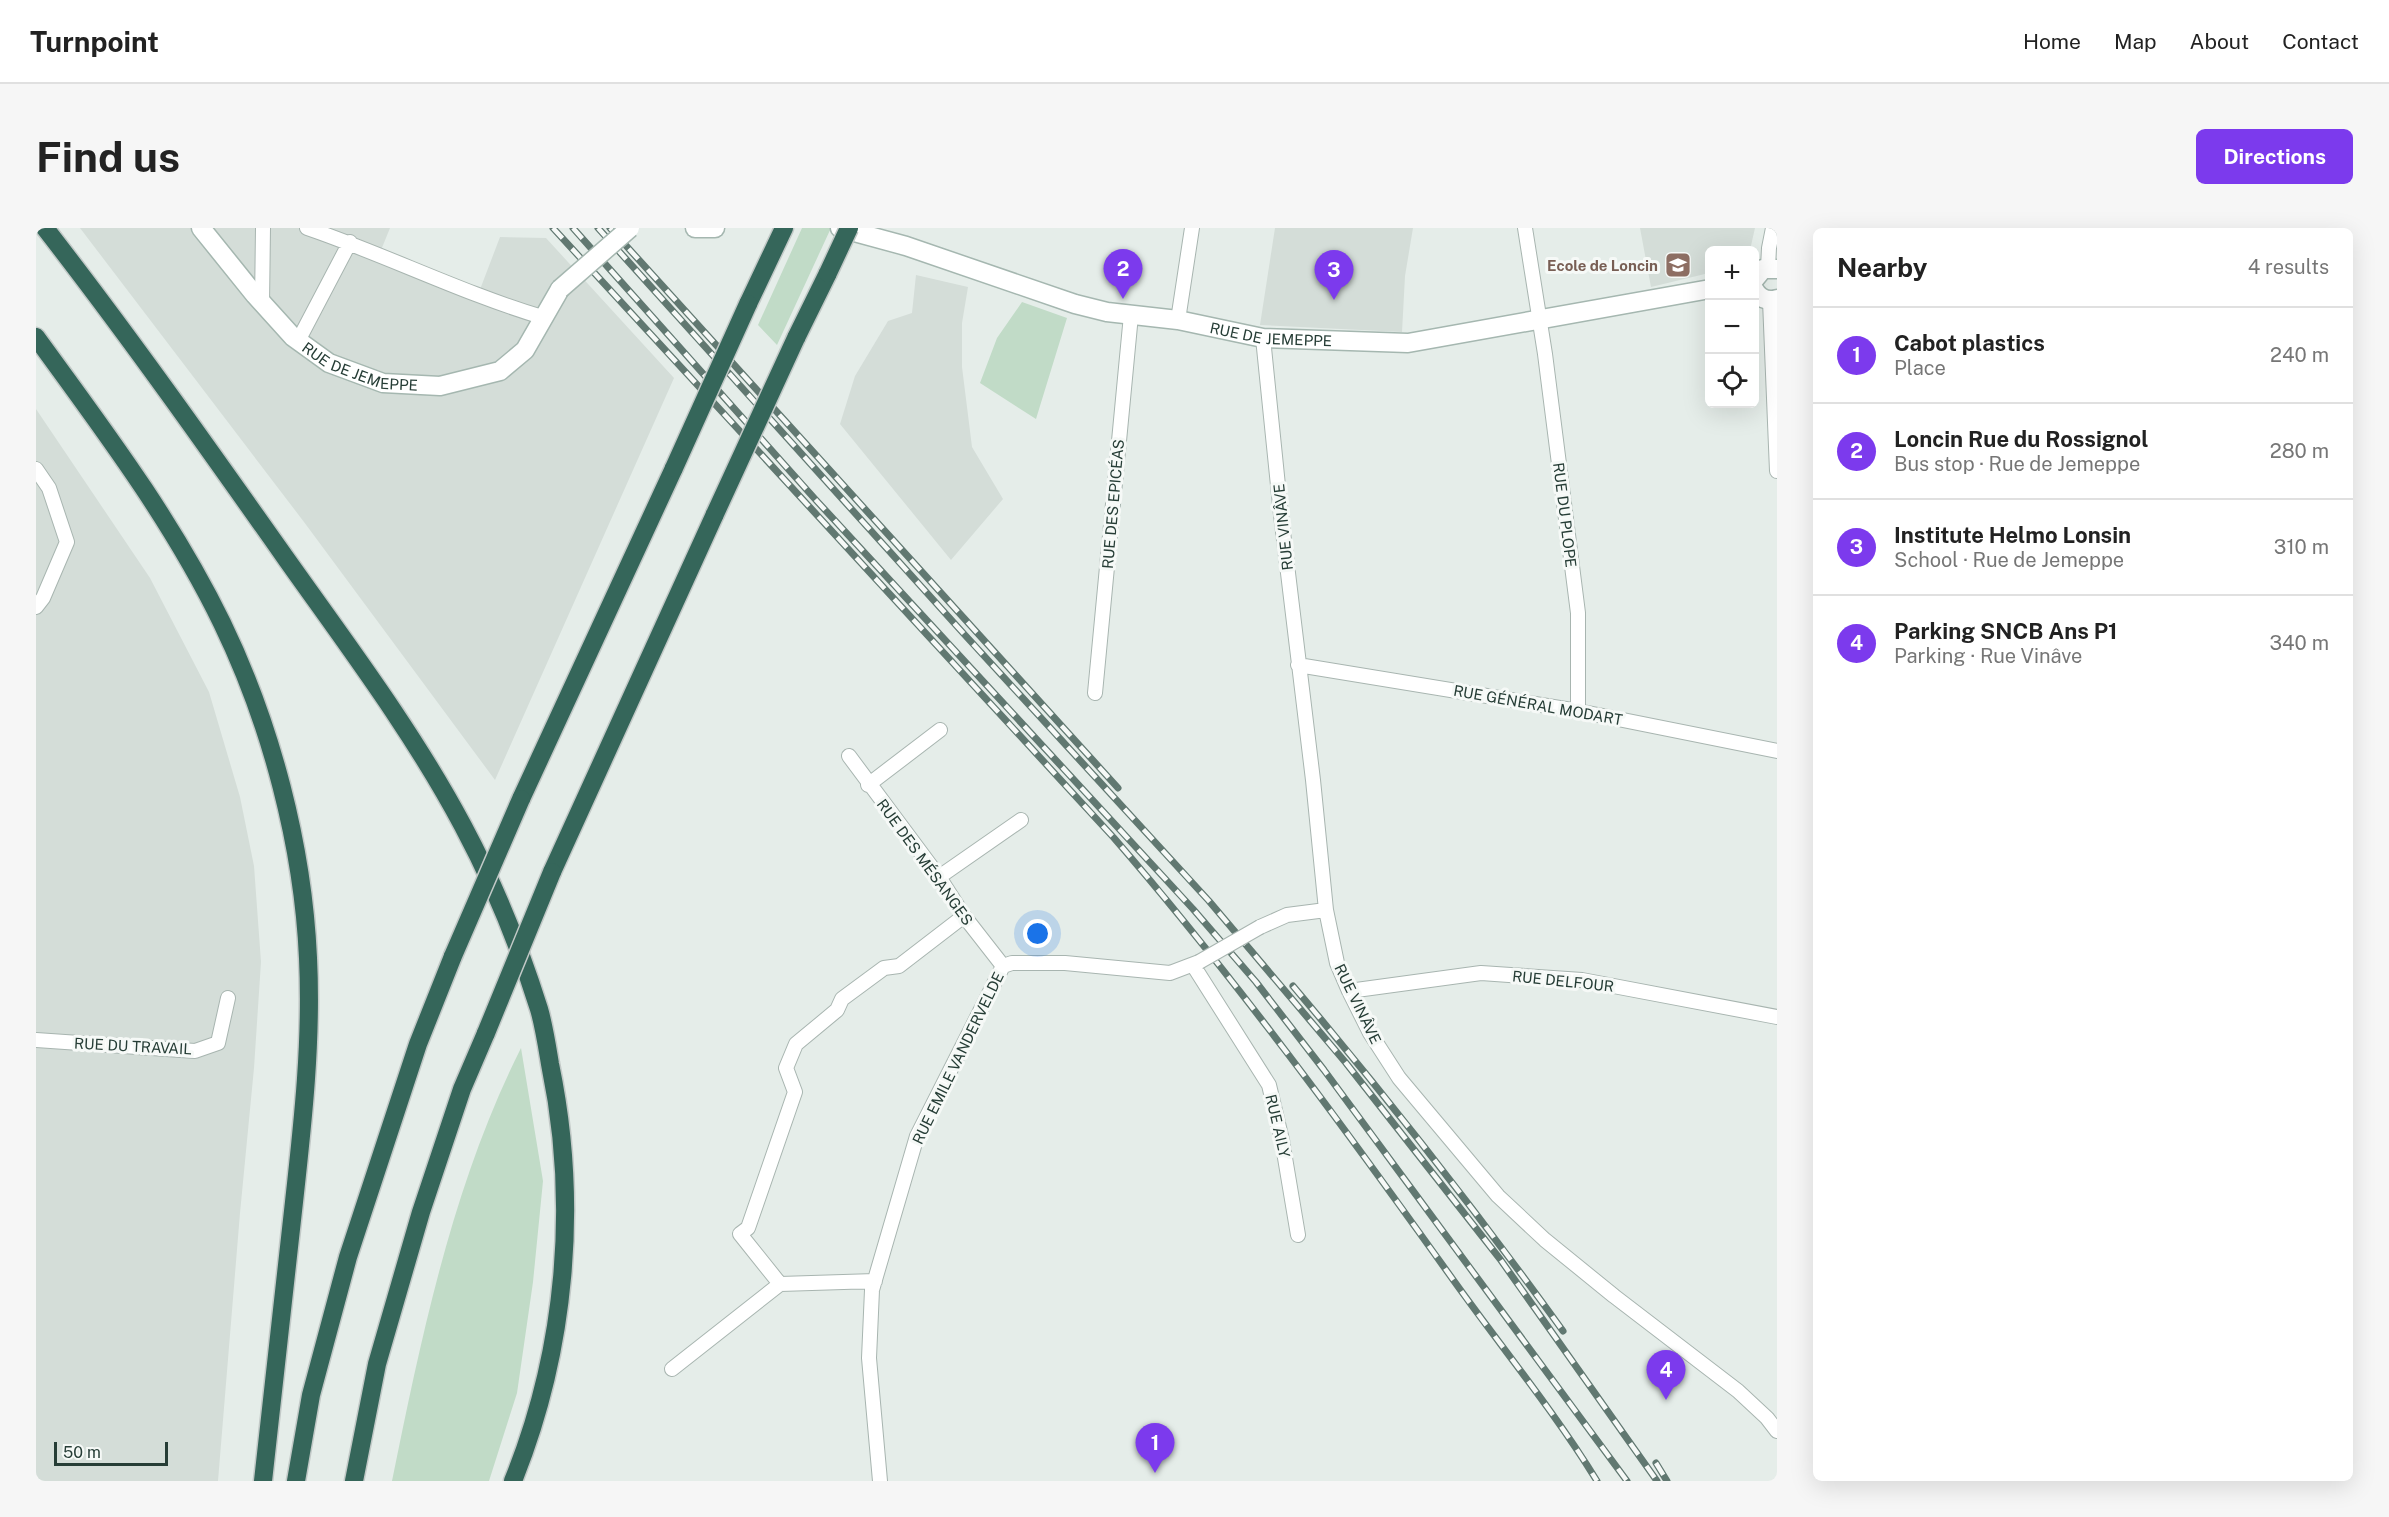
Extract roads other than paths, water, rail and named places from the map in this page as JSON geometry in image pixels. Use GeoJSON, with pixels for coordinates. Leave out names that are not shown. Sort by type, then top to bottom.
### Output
{"type":"FeatureCollection","features":[{"type":"Feature","properties":{"kind":"highway"},"geometry":{"type":"LineString","coordinates":[[45,228],[187,420],[421,754],[463,826],[507,918],[540,1012],[558,1101],[564,1167],[565,1214],[562,1287],[551,1356],[541,1402],[513,1481]]}},
{"type":"Feature","properties":{"kind":"highway"},"geometry":{"type":"LineString","coordinates":[[296,1481],[311,1395],[348,1257],[418,1044],[453,956],[521,799],[784,228]]}},
{"type":"Feature","properties":{"kind":"highway"},"geometry":{"type":"LineString","coordinates":[[354,1481],[377,1364],[421,1212],[462,1089],[552,872],[796,338],[849,228]]}},
{"type":"Feature","properties":{"kind":"highway"},"geometry":{"type":"LineString","coordinates":[[36,337],[142,483],[187,555],[223,624],[250,689],[282,788],[298,867],[308,957],[309,1031],[305,1098],[262,1481]]}},
{"type":"Feature","properties":{"kind":"street","name":"RUE DE JEMEPPE"},"geometry":{"type":"LineString","coordinates":[[201,228],[262,304],[298,341],[329,363],[383,383],[440,386],[500,371],[525,350],[560,289],[630,228]]}},
{"type":"Feature","properties":{"kind":"street"},"geometry":{"type":"LineString","coordinates":[[262,304],[263,228]]}},
{"type":"Feature","properties":{"kind":"street"},"geometry":{"type":"LineString","coordinates":[[307,228],[350,242],[512,308],[542,317]]}},
{"type":"Feature","properties":{"kind":"street"},"geometry":{"type":"LineString","coordinates":[[695,228],[715,228]]}},
{"type":"Feature","properties":{"kind":"street","name":"RUE DE JEMEPPE"},"geometry":{"type":"LineString","coordinates":[[840,228],[906,246],[1075,304],[1107,312],[1178,320],[1263,338],[1408,343],[1705,291]]}},
{"type":"Feature","properties":{"kind":"street"},"geometry":{"type":"LineString","coordinates":[[1178,320],[1192,228]]}},
{"type":"Feature","properties":{"kind":"street","name":"RUE DU PLOPE"},"geometry":{"type":"LineString","coordinates":[[1525,228],[1545,354],[1578,613],[1578,711]]}},
{"type":"Feature","properties":{"kind":"street"},"geometry":{"type":"LineString","coordinates":[[1766,272],[1773,228]]}},
{"type":"Feature","properties":{"kind":"street"},"geometry":{"type":"LineString","coordinates":[[298,341],[350,242]]}},
{"type":"Feature","properties":{"kind":"street"},"geometry":{"type":"LineString","coordinates":[[1759,295],[1774,300],[1777,471]]}},
{"type":"Feature","properties":{"kind":"street","name":"RUE DES EPICÉAS"},"geometry":{"type":"LineString","coordinates":[[1095,693],[1131,315]]}},
{"type":"Feature","properties":{"kind":"street","name":"RUE VINÂVE"},"geometry":{"type":"LineString","coordinates":[[1263,338],[1326,910],[1337,963],[1348,991],[1370,1033],[1399,1078],[1498,1196],[1545,1240],[1614,1296],[1738,1390],[1777,1431]]}},
{"type":"Feature","properties":{"kind":"street"},"geometry":{"type":"LineString","coordinates":[[36,469],[49,488],[67,542],[43,598],[36,607]]}},
{"type":"Feature","properties":{"kind":"street","name":"RUE GÉNÉRAL MODART"},"geometry":{"type":"LineString","coordinates":[[1298,665],[1578,711],[1777,752]]}},
{"type":"Feature","properties":{"kind":"street"},"geometry":{"type":"LineString","coordinates":[[868,785],[940,730]]}},
{"type":"Feature","properties":{"kind":"street","name":"RUE DES MÉSANGES"},"geometry":{"type":"LineString","coordinates":[[849,756],[868,785],[939,877],[964,916],[1003,966]]}},
{"type":"Feature","properties":{"kind":"street"},"geometry":{"type":"LineString","coordinates":[[939,877],[1021,820]]}},
{"type":"Feature","properties":{"kind":"street","name":"RUE EMILE VANDERVELDE"},"geometry":{"type":"LineString","coordinates":[[877,1478],[869,1358],[872,1290],[917,1136],[1003,966],[1012,963],[1065,963],[1170,973],[1196,964],[1260,927],[1287,915],[1326,910]]}},
{"type":"Feature","properties":{"kind":"street"},"geometry":{"type":"LineString","coordinates":[[780,1284],[740,1234],[748,1228],[795,1092],[786,1068],[796,1044],[837,1010],[842,999],[884,968],[899,966],[964,916]]}},
{"type":"Feature","properties":{"kind":"street","name":"RUE AILY"},"geometry":{"type":"LineString","coordinates":[[1196,964],[1269,1085],[1282,1140],[1298,1235]]}},
{"type":"Feature","properties":{"kind":"street","name":"RUE DELFOUR"},"geometry":{"type":"LineString","coordinates":[[1348,991],[1480,973],[1582,980],[1777,1017]]}},
{"type":"Feature","properties":{"kind":"street","name":"RUE DU TRAVAIL"},"geometry":{"type":"LineString","coordinates":[[36,1040],[195,1051],[218,1043],[228,998]]}},
{"type":"Feature","properties":{"kind":"street"},"geometry":{"type":"LineString","coordinates":[[672,1370],[780,1284],[875,1281]]}},
{"type":"Feature","properties":{"kind":"railway"},"geometry":{"type":"LineString","coordinates":[[553,228],[1114,838],[1159,891],[1247,1000],[1331,1112],[1546,1405],[1597,1481]]}},
{"type":"Feature","properties":{"kind":"railway"},"geometry":{"type":"LineString","coordinates":[[573,228],[815,499],[1193,909],[1256,982],[1324,1070],[1627,1481]]}},
{"type":"Feature","properties":{"kind":"railway"},"geometry":{"type":"LineString","coordinates":[[598,228],[964,634],[1209,901],[1346,1063],[1500,1259],[1657,1481]]}},
{"type":"Feature","properties":{"kind":"railway"},"geometry":{"type":"LineString","coordinates":[[610,228],[1118,788]]}},
{"type":"Feature","properties":{"kind":"railway"},"geometry":{"type":"LineString","coordinates":[[1293,986],[1431,1156],[1563,1331]]}},
{"type":"Feature","properties":{"kind":"railway"},"geometry":{"type":"LineString","coordinates":[[1656,1463],[1667,1481]]}},
{"type":"Feature","properties":{"kind":"place","name":"Ecole de Loncin"},"geometry":{"type":"Point","coordinates":[1678,265]}},
{"type":"Feature","properties":{"kind":"place","name":"Loncin Rue du Rossignol"},"geometry":{"type":"Point","coordinates":[1123,299]}},
{"type":"Feature","properties":{"kind":"place","name":"Institute Helmo Lonsin"},"geometry":{"type":"Point","coordinates":[1334,300]}},
{"type":"Feature","properties":{"kind":"place","name":"Parking SNCB Ans P1"},"geometry":{"type":"Point","coordinates":[1666,1400]}},
{"type":"Feature","properties":{"kind":"place","name":"Cabot plastics"},"geometry":{"type":"Point","coordinates":[1155,1473]}}]}
